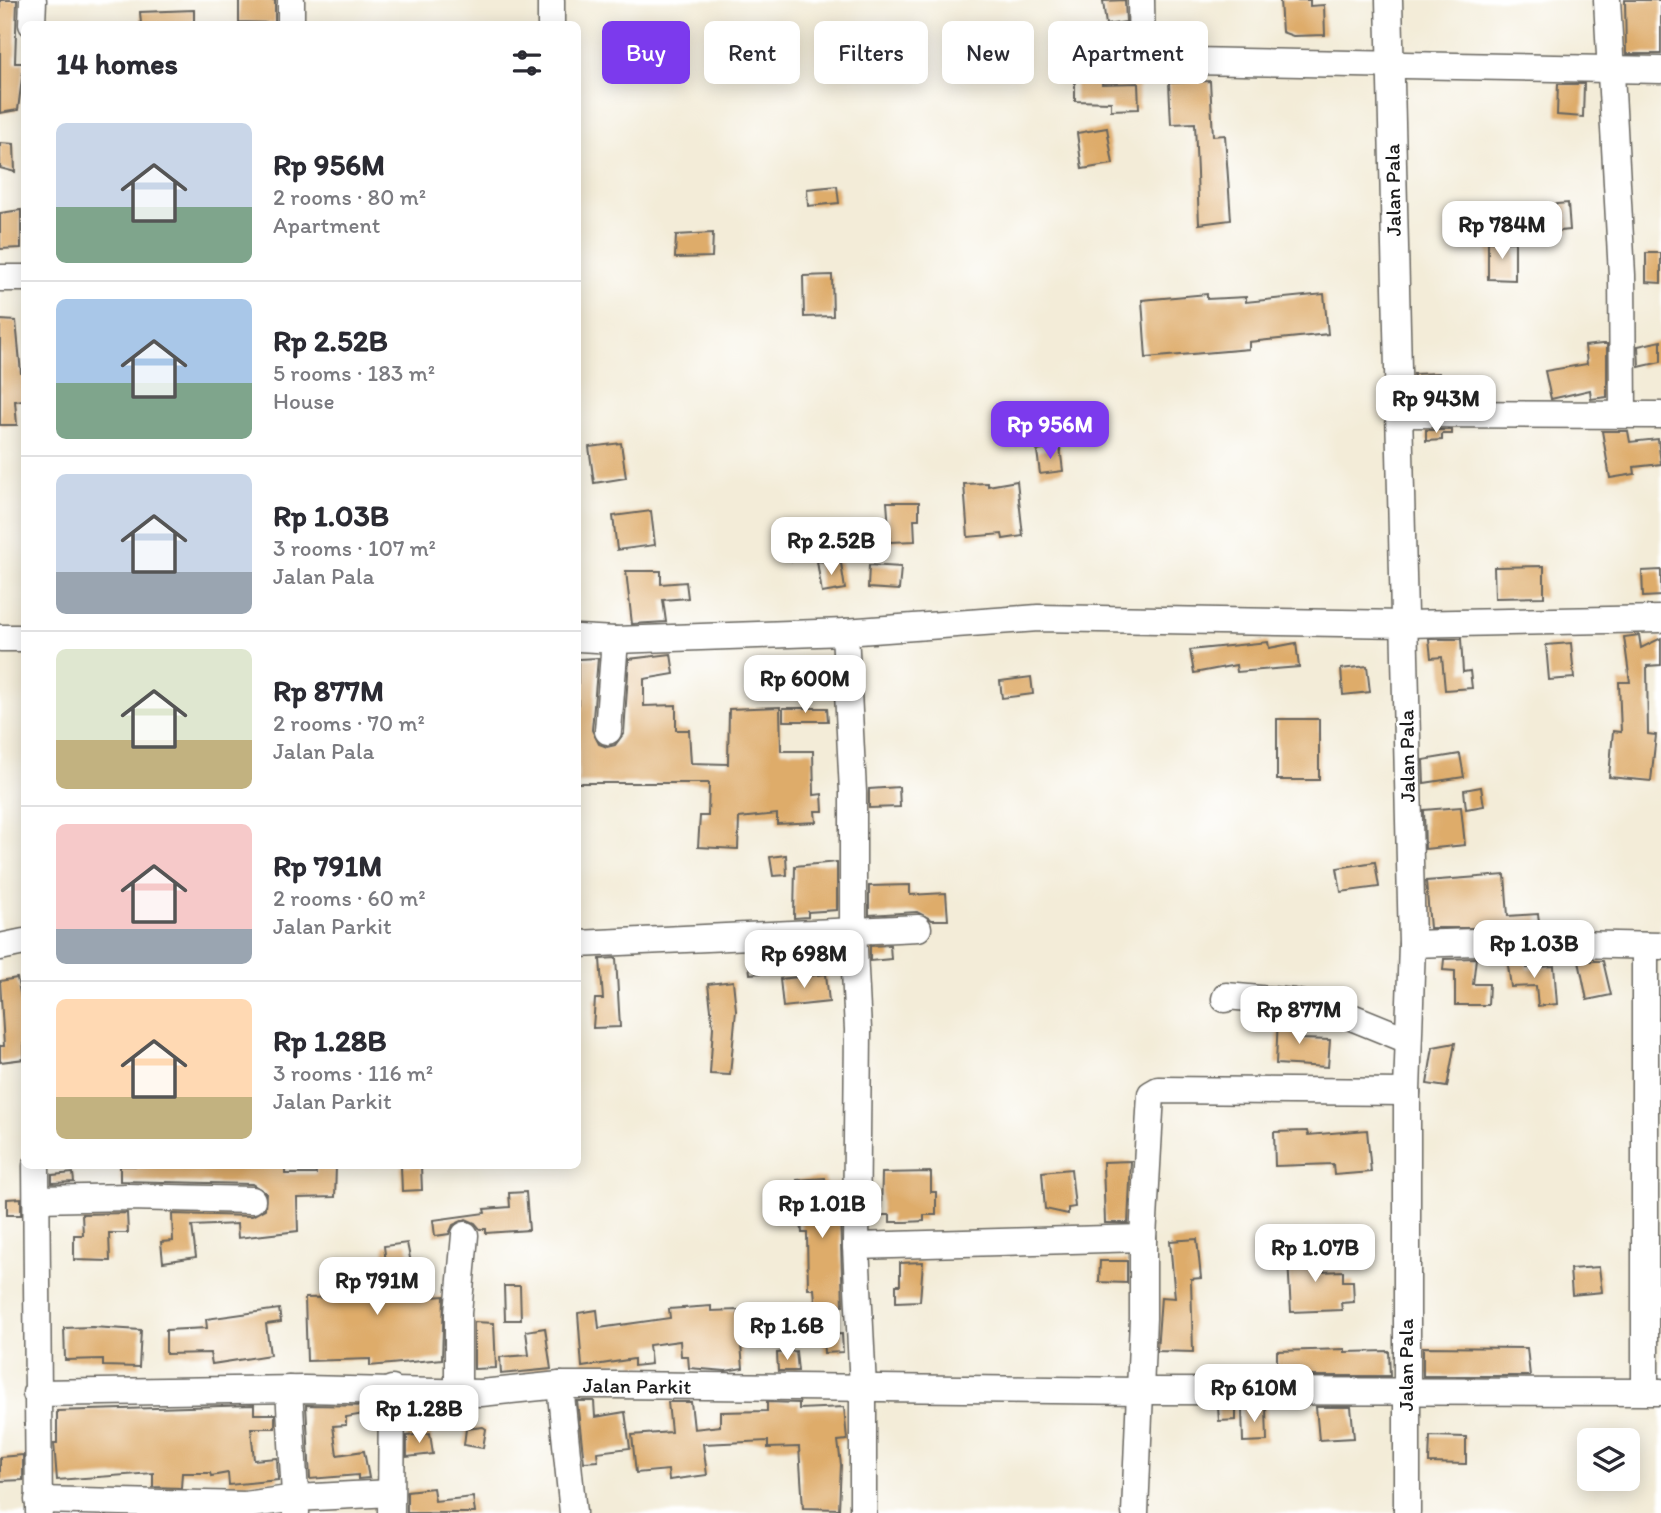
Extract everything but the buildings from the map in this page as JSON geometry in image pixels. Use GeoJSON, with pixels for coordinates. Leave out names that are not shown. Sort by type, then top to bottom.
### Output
{"type":"FeatureCollection","features":[{"type":"Feature","properties":{"kind":"street"},"geometry":{"type":"LineString","coordinates":[[32,21],[33,0]]}},
{"type":"Feature","properties":{"kind":"street"},"geometry":{"type":"LineString","coordinates":[[291,0],[291,21]]}},
{"type":"Feature","properties":{"kind":"street"},"geometry":{"type":"LineString","coordinates":[[551,0],[551,21]]}},
{"type":"Feature","properties":{"kind":"street"},"geometry":{"type":"LineString","coordinates":[[1141,0],[1142,60],[1390,67],[1661,70]]}},
{"type":"Feature","properties":{"kind":"street","name":"Jalan Pala"},"geometry":{"type":"LineString","coordinates":[[1389,0],[1412,944],[1407,1092],[1407,1513]]}},
{"type":"Feature","properties":{"kind":"street"},"geometry":{"type":"LineString","coordinates":[[1606,0],[1622,275],[1623,414]]}},
{"type":"Feature","properties":{"kind":"street"},"geometry":{"type":"LineString","coordinates":[[0,278],[21,278]]}},
{"type":"Feature","properties":{"kind":"street"},"geometry":{"type":"LineString","coordinates":[[1398,414],[1661,415]]}},
{"type":"Feature","properties":{"kind":"street"},"geometry":{"type":"LineString","coordinates":[[581,638],[615,640],[845,632],[1038,618],[1405,624],[1661,619]]}},
{"type":"Feature","properties":{"kind":"street"},"geometry":{"type":"LineString","coordinates":[[845,632],[853,792],[853,931],[858,1030],[856,1246],[863,1388],[863,1513]]}},
{"type":"Feature","properties":{"kind":"street"},"geometry":{"type":"LineString","coordinates":[[0,638],[21,638]]}},
{"type":"Feature","properties":{"kind":"street"},"geometry":{"type":"LineString","coordinates":[[608,731],[615,640]]}},
{"type":"Feature","properties":{"kind":"street"},"geometry":{"type":"LineString","coordinates":[[581,944],[918,928]]}},
{"type":"Feature","properties":{"kind":"street"},"geometry":{"type":"LineString","coordinates":[[1412,944],[1476,942],[1653,946],[1653,1391]]}},
{"type":"Feature","properties":{"kind":"street"},"geometry":{"type":"LineString","coordinates":[[0,947],[21,943]]}},
{"type":"Feature","properties":{"kind":"street"},"geometry":{"type":"LineString","coordinates":[[1225,999],[1226,996],[1305,1005],[1349,1016],[1408,1040]]}},
{"type":"Feature","properties":{"kind":"street"},"geometry":{"type":"LineString","coordinates":[[1135,1513],[1148,1103],[1151,1094],[1158,1090],[1407,1092]]}},
{"type":"Feature","properties":{"kind":"street"},"geometry":{"type":"LineString","coordinates":[[36,1169],[38,1506],[391,1503],[391,1389]]}},
{"type":"Feature","properties":{"kind":"street"},"geometry":{"type":"LineString","coordinates":[[38,1199],[129,1197],[252,1200]]}},
{"type":"Feature","properties":{"kind":"street"},"geometry":{"type":"LineString","coordinates":[[458,1393],[458,1313],[465,1235]]}},
{"type":"Feature","properties":{"kind":"street"},"geometry":{"type":"LineString","coordinates":[[856,1246],[1143,1238]]}},
{"type":"Feature","properties":{"kind":"street"},"geometry":{"type":"LineString","coordinates":[[560,1385],[573,1513]]}},
{"type":"Feature","properties":{"kind":"street","name":"Jalan Parkit"},"geometry":{"type":"LineString","coordinates":[[36,1393],[391,1389],[458,1393],[560,1385],[1140,1391],[1653,1391]]}},
{"type":"Feature","properties":{"kind":"street"},"geometry":{"type":"LineString","coordinates":[[289,1390],[296,1505]]}}]}
